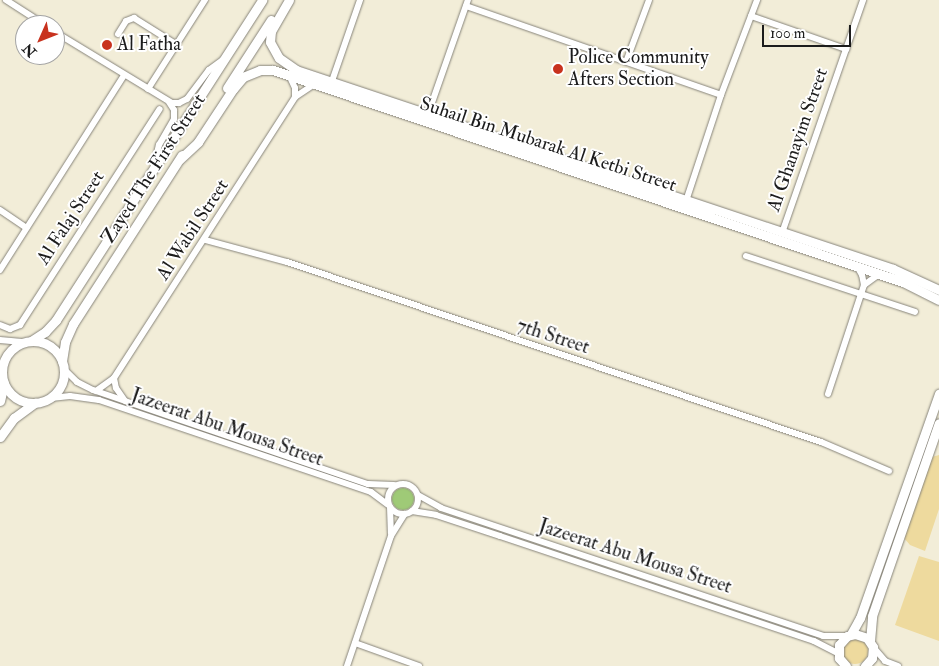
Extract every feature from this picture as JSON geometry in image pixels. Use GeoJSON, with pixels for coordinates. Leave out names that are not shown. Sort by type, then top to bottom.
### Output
{"type":"FeatureCollection","features":[{"type":"Feature","properties":{"kind":"street"},"geometry":{"type":"LineString","coordinates":[[6,0],[30,15]]}},
{"type":"Feature","properties":{"kind":"street"},"geometry":{"type":"LineString","coordinates":[[18,7],[22,0]]}},
{"type":"Feature","properties":{"kind":"street"},"geometry":{"type":"LineString","coordinates":[[148,89],[205,0]]}},
{"type":"Feature","properties":{"kind":"street","name":"Zayed The First Street"},"geometry":{"type":"LineString","coordinates":[[27,342],[45,332],[56,320],[262,0]]}},
{"type":"Feature","properties":{"kind":"street","name":"Zayed The First Street"},"geometry":{"type":"LineString","coordinates":[[63,365],[65,342],[73,324],[284,0]]}},
{"type":"Feature","properties":{"kind":"street","name":"Suhail Bin Mubarak Al Ketbi Street"},"geometry":{"type":"LineString","coordinates":[[289,0],[271,31],[270,42],[274,52],[290,67],[893,269],[939,290]]}},
{"type":"Feature","properties":{"kind":"street"},"geometry":{"type":"LineString","coordinates":[[332,81],[360,0]]}},
{"type":"Feature","properties":{"kind":"street"},"geometry":{"type":"LineString","coordinates":[[626,62],[649,0]]}},
{"type":"Feature","properties":{"kind":"street"},"geometry":{"type":"LineString","coordinates":[[686,201],[720,95],[757,0]]}},
{"type":"Feature","properties":{"kind":"street","name":"Al Ghanayim Street"},"geometry":{"type":"LineString","coordinates":[[782,233],[863,0]]}},
{"type":"Feature","properties":{"kind":"street"},"geometry":{"type":"LineString","coordinates":[[428,114],[467,3],[720,95]]}},
{"type":"Feature","properties":{"kind":"street"},"geometry":{"type":"LineString","coordinates":[[751,16],[846,50]]}},
{"type":"Feature","properties":{"kind":"street"},"geometry":{"type":"LineString","coordinates":[[118,34],[126,21],[134,18],[177,44]]}},
{"type":"Feature","properties":{"kind":"street"},"geometry":{"type":"LineString","coordinates":[[65,38],[169,102],[179,103],[188,99],[209,70],[223,60]]}},
{"type":"Feature","properties":{"kind":"street","name":"Suhail Bin Mubarak Al Ketbi Street"},"geometry":{"type":"LineString","coordinates":[[180,159],[198,142],[232,89],[243,77],[252,72],[266,70],[289,74],[904,282],[939,300]]}},
{"type":"Feature","properties":{"kind":"street"},"geometry":{"type":"LineString","coordinates":[[289,74],[295,88],[295,97]]}},
{"type":"Feature","properties":{"kind":"street"},"geometry":{"type":"LineString","coordinates":[[0,270],[124,75]]}},
{"type":"Feature","properties":{"kind":"street","name":"Al Wabil Street"},"geometry":{"type":"LineString","coordinates":[[96,391],[114,378],[205,240],[295,97],[316,83]]}},
{"type":"Feature","properties":{"kind":"street"},"geometry":{"type":"LineString","coordinates":[[154,167],[159,145],[174,119],[174,110],[169,102]]}},
{"type":"Feature","properties":{"kind":"street","name":"Al Falaj Street"},"geometry":{"type":"LineString","coordinates":[[0,325],[10,329],[20,325],[160,109]]}},
{"type":"Feature","properties":{"kind":"street"},"geometry":{"type":"LineString","coordinates":[[0,210],[27,228]]}},
{"type":"Feature","properties":{"kind":"street","name":"7th Street"},"geometry":{"type":"LineString","coordinates":[[205,240],[286,262],[378,295],[821,442],[889,471]]}},
{"type":"Feature","properties":{"kind":"street"},"geometry":{"type":"LineString","coordinates":[[746,256],[915,312]]}},
{"type":"Feature","properties":{"kind":"street"},"geometry":{"type":"LineString","coordinates":[[828,394],[864,285],[862,275],[857,266]]}},
{"type":"Feature","properties":{"kind":"street"},"geometry":{"type":"LineString","coordinates":[[864,285],[879,274]]}},
{"type":"Feature","properties":{"kind":"street"},"geometry":{"type":"LineString","coordinates":[[0,340],[48,344],[56,351],[63,365],[61,386],[51,398],[35,403],[14,418],[0,437]]}},
{"type":"Feature","properties":{"kind":"street"},"geometry":{"type":"LineString","coordinates":[[0,401],[4,359],[14,347],[27,342]]}},
{"type":"Feature","properties":{"kind":"street","name":"Jazeerat Abu Mousa Street"},"geometry":{"type":"LineString","coordinates":[[63,365],[77,382],[126,402],[368,484],[394,486]]}},
{"type":"Feature","properties":{"kind":"street"},"geometry":{"type":"LineString","coordinates":[[114,378],[118,393],[126,402]]}},
{"type":"Feature","properties":{"kind":"street"},"geometry":{"type":"LineString","coordinates":[[2,379],[10,393],[19,400],[35,403]]}},
{"type":"Feature","properties":{"kind":"street"},"geometry":{"type":"LineString","coordinates":[[842,662],[839,645],[849,635],[860,618],[939,394]]}},
{"type":"Feature","properties":{"kind":"street","name":"Jazeerat Abu Mousa Street"},"geometry":{"type":"LineString","coordinates":[[51,398],[70,396],[99,400],[366,490],[378,496],[389,506]]}},
{"type":"Feature","properties":{"kind":"street"},"geometry":{"type":"LineString","coordinates":[[866,665],[872,658],[872,616],[939,423]]}},
{"type":"Feature","properties":{"kind":"street"},"geometry":{"type":"LineString","coordinates":[[389,506],[396,513],[405,514],[412,511],[418,501],[418,495],[408,484],[394,486],[387,496],[391,536]]}},
{"type":"Feature","properties":{"kind":"street","name":"Jazeerat Abu Mousa Street"},"geometry":{"type":"LineString","coordinates":[[418,495],[441,508],[823,636],[849,635]]}},
{"type":"Feature","properties":{"kind":"street","name":"Jazeerat Abu Mousa Street"},"geometry":{"type":"LineString","coordinates":[[412,511],[436,515],[814,641],[842,662]]}},
{"type":"Feature","properties":{"kind":"street"},"geometry":{"type":"LineString","coordinates":[[347,666],[391,536],[405,514]]}},
{"type":"Feature","properties":{"kind":"street"},"geometry":{"type":"LineString","coordinates":[[849,635],[860,634],[885,661],[898,666]]}},
{"type":"Feature","properties":{"kind":"street"},"geometry":{"type":"LineString","coordinates":[[355,643],[419,666]]}},
{"type":"Feature","properties":{"kind":"street"},"geometry":{"type":"LineString","coordinates":[[866,665],[885,661]]}},
{"type":"Feature","properties":{"kind":"green space"},"geometry":{"type":"Polygon","coordinates":[[[403,488],[411,491],[414,499],[411,507],[403,510],[395,507],[392,499],[395,491],[403,488]]]}},
{"type":"Feature","properties":{"kind":"sand"},"geometry":{"type":"Polygon","coordinates":[[[939,455],[939,509],[925,551],[910,545],[904,538],[932,457],[939,455]]]}},
{"type":"Feature","properties":{"kind":"sand"},"geometry":{"type":"Polygon","coordinates":[[[919,556],[939,562],[939,641],[895,625],[919,556]]]}},
{"type":"Feature","properties":{"kind":"sand"},"geometry":{"type":"Polygon","coordinates":[[[855,638],[864,642],[868,651],[864,660],[855,664],[846,660],[842,651],[846,642],[855,638]]]}},
{"type":"Feature","properties":{"kind":"place","name":"Al Fatha"},"geometry":{"type":"Point","coordinates":[107,45]}},
{"type":"Feature","properties":{"kind":"place","name":"Police Community Afters Section"},"geometry":{"type":"Point","coordinates":[558,69]}}]}
